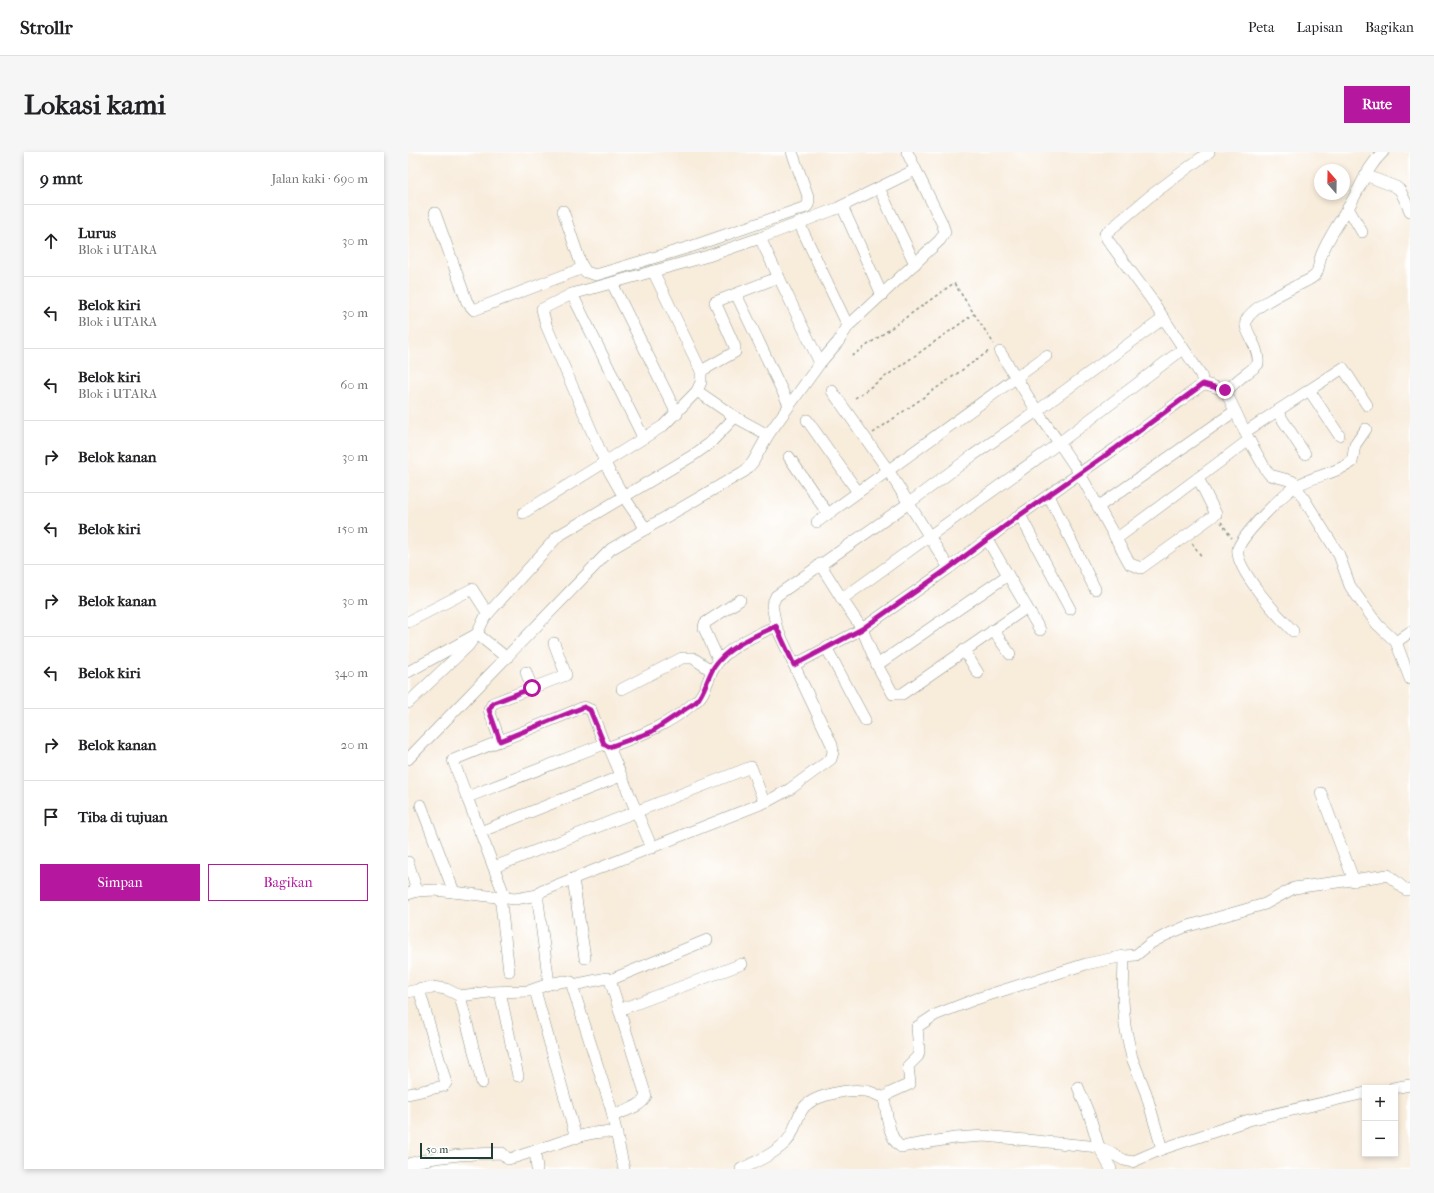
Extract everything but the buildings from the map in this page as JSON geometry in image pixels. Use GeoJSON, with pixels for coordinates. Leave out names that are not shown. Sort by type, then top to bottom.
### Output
{"type":"FeatureCollection","features":[{"type":"Feature","properties":{"kind":"street"},"geometry":{"type":"LineString","coordinates":[[563,211],[583,268],[586,272],[596,275],[693,246],[806,207],[809,199],[792,152]]}},
{"type":"Feature","properties":{"kind":"street"},"geometry":{"type":"LineString","coordinates":[[408,759],[611,549],[744,471],[753,462],[768,434],[820,363],[838,342],[848,326],[940,240],[945,232],[942,223],[907,152]]}},
{"type":"Feature","properties":{"kind":"street"},"geometry":{"type":"LineString","coordinates":[[1203,384],[1202,375],[1105,234],[1149,197],[1208,152]]}},
{"type":"Feature","properties":{"kind":"street"},"geometry":{"type":"LineString","coordinates":[[1203,384],[1225,390],[1230,388],[1238,379],[1258,364],[1257,349],[1246,326],[1246,320],[1252,313],[1274,297],[1310,279],[1316,274],[1321,256],[1365,176],[1382,152]]}},
{"type":"Feature","properties":{"kind":"street"},"geometry":{"type":"LineString","coordinates":[[646,528],[624,497],[604,460],[542,314],[542,309],[572,294],[760,238],[842,206],[915,170]]}},
{"type":"Feature","properties":{"kind":"street"},"geometry":{"type":"LineString","coordinates":[[1365,176],[1396,187],[1400,190],[1410,211]]}},
{"type":"Feature","properties":{"kind":"street"},"geometry":{"type":"LineString","coordinates":[[879,188],[915,264]]}},
{"type":"Feature","properties":{"kind":"street"},"geometry":{"type":"LineString","coordinates":[[842,206],[882,295]]}},
{"type":"Feature","properties":{"kind":"street"},"geometry":{"type":"LineString","coordinates":[[1348,208],[1362,232]]}},
{"type":"Feature","properties":{"kind":"street"},"geometry":{"type":"LineString","coordinates":[[435,214],[467,302],[474,310],[583,268]]}},
{"type":"Feature","properties":{"kind":"street"},"geometry":{"type":"LineString","coordinates":[[799,222],[848,326]]}},
{"type":"Feature","properties":{"kind":"street"},"geometry":{"type":"LineString","coordinates":[[760,238],[820,363]]}},
{"type":"Feature","properties":{"kind":"street"},"geometry":{"type":"LineString","coordinates":[[523,513],[604,460],[663,426],[677,414],[697,391],[701,382],[701,371],[653,271]]}},
{"type":"Feature","properties":{"kind":"street"},"geometry":{"type":"LineString","coordinates":[[701,371],[735,352],[735,347],[715,302],[779,277]]}},
{"type":"Feature","properties":{"kind":"street"},"geometry":{"type":"LineString","coordinates":[[612,283],[677,414]]}},
{"type":"Feature","properties":{"kind":"street"},"geometry":{"type":"LineString","coordinates":[[572,294],[643,437]]}},
{"type":"Feature","properties":{"kind":"street"},"geometry":{"type":"LineString","coordinates":[[736,294],[789,405]]}},
{"type":"Feature","properties":{"kind":"street"},"geometry":{"type":"LineString","coordinates":[[408,862],[413,892],[454,892],[515,899],[538,895],[542,891],[764,802],[790,789],[832,759],[832,745],[776,626],[772,605],[776,596],[909,503],[1164,318]]}},
{"type":"Feature","properties":{"kind":"street"},"geometry":{"type":"LineString","coordinates":[[998,349],[1016,379],[1080,474],[1130,564],[1141,568],[1216,514],[1198,478]]}},
{"type":"Feature","properties":{"kind":"street"},"geometry":{"type":"LineString","coordinates":[[842,599],[1059,443],[1183,349]]}},
{"type":"Feature","properties":{"kind":"street"},"geometry":{"type":"LineString","coordinates":[[817,522],[1046,356]]}},
{"type":"Feature","properties":{"kind":"street"},"geometry":{"type":"LineString","coordinates":[[1116,539],[1198,478],[1277,411],[1343,368],[1367,405]]}},
{"type":"Feature","properties":{"kind":"street"},"geometry":{"type":"LineString","coordinates":[[794,665],[862,629],[949,568],[1020,515],[1080,474],[1203,384]]}},
{"type":"Feature","properties":{"kind":"street"},"geometry":{"type":"LineString","coordinates":[[1225,390],[1247,436],[1266,470],[1270,475],[1292,482],[1296,486],[1338,555],[1350,586],[1377,624],[1396,642],[1410,679]]}},
{"type":"Feature","properties":{"kind":"street"},"geometry":{"type":"LineString","coordinates":[[1309,390],[1338,435]]}},
{"type":"Feature","properties":{"kind":"street"},"geometry":{"type":"LineString","coordinates":[[697,391],[735,417],[768,434]]}},
{"type":"Feature","properties":{"kind":"street"},"geometry":{"type":"LineString","coordinates":[[832,391],[888,470],[949,568]]}},
{"type":"Feature","properties":{"kind":"street"},"geometry":{"type":"LineString","coordinates":[[1098,507],[1235,411]]}},
{"type":"Feature","properties":{"kind":"street"},"geometry":{"type":"LineString","coordinates":[[1277,411],[1305,454]]}},
{"type":"Feature","properties":{"kind":"street"},"geometry":{"type":"LineString","coordinates":[[408,703],[468,646],[477,634],[488,614],[558,536],[692,456],[709,444],[735,417]]}},
{"type":"Feature","properties":{"kind":"street"},"geometry":{"type":"LineString","coordinates":[[807,420],[858,492]]}},
{"type":"Feature","properties":{"kind":"street"},"geometry":{"type":"LineString","coordinates":[[1293,631],[1273,611],[1262,597],[1239,559],[1238,549],[1242,540],[1277,502],[1296,486],[1328,474],[1352,462],[1355,445],[1366,429]]}},
{"type":"Feature","properties":{"kind":"street"},"geometry":{"type":"LineString","coordinates":[[789,457],[828,514]]}},
{"type":"Feature","properties":{"kind":"street"},"geometry":{"type":"LineString","coordinates":[[1049,496],[1096,588]]}},
{"type":"Feature","properties":{"kind":"street"},"geometry":{"type":"LineString","coordinates":[[1020,515],[1070,610]]}},
{"type":"Feature","properties":{"kind":"street"},"geometry":{"type":"LineString","coordinates":[[987,539],[1040,630]]}},
{"type":"Feature","properties":{"kind":"street"},"geometry":{"type":"LineString","coordinates":[[820,564],[862,629],[877,665],[893,694],[902,694],[1026,608]]}},
{"type":"Feature","properties":{"kind":"street"},"geometry":{"type":"LineString","coordinates":[[877,665],[1008,575]]}},
{"type":"Feature","properties":{"kind":"street"},"geometry":{"type":"LineString","coordinates":[[408,622],[472,588],[488,614]]}},
{"type":"Feature","properties":{"kind":"street"},"geometry":{"type":"LineString","coordinates":[[719,661],[704,628],[705,623],[740,600]]}},
{"type":"Feature","properties":{"kind":"street"},"geometry":{"type":"LineString","coordinates":[[468,800],[470,796],[477,792],[607,745],[651,732],[696,702],[701,697],[712,671],[719,661],[736,646],[776,626]]}},
{"type":"Feature","properties":{"kind":"street"},"geometry":{"type":"LineString","coordinates":[[993,630],[1010,654]]}},
{"type":"Feature","properties":{"kind":"street"},"geometry":{"type":"LineString","coordinates":[[1396,642],[1410,632]]}},
{"type":"Feature","properties":{"kind":"street"},"geometry":{"type":"LineString","coordinates":[[477,634],[507,658]]}},
{"type":"Feature","properties":{"kind":"street"},"geometry":{"type":"LineString","coordinates":[[408,672],[477,634]]}},
{"type":"Feature","properties":{"kind":"street"},"geometry":{"type":"LineString","coordinates":[[500,741],[489,710],[493,703],[566,675],[554,643]]}},
{"type":"Feature","properties":{"kind":"street"},"geometry":{"type":"LineString","coordinates":[[826,647],[865,720]]}},
{"type":"Feature","properties":{"kind":"street"},"geometry":{"type":"LineString","coordinates":[[964,650],[978,673]]}},
{"type":"Feature","properties":{"kind":"street"},"geometry":{"type":"LineString","coordinates":[[622,689],[682,658],[693,658],[712,671]]}},
{"type":"Feature","properties":{"kind":"street"},"geometry":{"type":"LineString","coordinates":[[526,672],[532,688]]}},
{"type":"Feature","properties":{"kind":"street"},"geometry":{"type":"LineString","coordinates":[[509,971],[502,897],[494,867],[453,760],[584,707],[590,710],[607,745],[652,848]]}},
{"type":"Feature","properties":{"kind":"street"},"geometry":{"type":"LineString","coordinates":[[494,867],[751,767],[764,802]]}},
{"type":"Feature","properties":{"kind":"street"},"geometry":{"type":"LineString","coordinates":[[480,832],[621,776]]}},
{"type":"Feature","properties":{"kind":"street"},"geometry":{"type":"LineString","coordinates":[[1321,793],[1354,880]]}},
{"type":"Feature","properties":{"kind":"street"},"geometry":{"type":"LineString","coordinates":[[421,805],[454,892]]}},
{"type":"Feature","properties":{"kind":"street"},"geometry":{"type":"LineString","coordinates":[[884,1098],[890,1093],[910,1084],[908,1066],[918,1056],[919,1051],[917,1027],[935,1015],[976,999],[1045,976],[1124,956],[1136,955],[1151,943],[1185,927],[1265,904],[1294,888],[1388,875],[1406,890],[1410,890]]}},
{"type":"Feature","properties":{"kind":"street"},"geometry":{"type":"LineString","coordinates":[[573,879],[585,958]]}},
{"type":"Feature","properties":{"kind":"street"},"geometry":{"type":"LineString","coordinates":[[538,895],[549,984]]}},
{"type":"Feature","properties":{"kind":"street"},"geometry":{"type":"LineString","coordinates":[[573,985],[607,978],[610,980],[707,940]]}},
{"type":"Feature","properties":{"kind":"street"},"geometry":{"type":"LineString","coordinates":[[1124,956],[1124,1026],[1132,1058],[1146,1093],[1162,1149]]}},
{"type":"Feature","properties":{"kind":"street"},"geometry":{"type":"LineString","coordinates":[[619,1010],[742,964]]}},
{"type":"Feature","properties":{"kind":"street"},"geometry":{"type":"LineString","coordinates":[[610,980],[646,1096],[644,1101],[638,1105],[613,1116]]}},
{"type":"Feature","properties":{"kind":"street"},"geometry":{"type":"LineString","coordinates":[[408,992],[420,989],[446,989],[460,996],[535,990],[549,984],[564,981],[571,982],[613,1116],[624,1169]]}},
{"type":"Feature","properties":{"kind":"street"},"geometry":{"type":"LineString","coordinates":[[408,1094],[439,1088],[444,1086],[446,1083],[420,989]]}},
{"type":"Feature","properties":{"kind":"street"},"geometry":{"type":"LineString","coordinates":[[535,990],[576,1138]]}},
{"type":"Feature","properties":{"kind":"street"},"geometry":{"type":"LineString","coordinates":[[500,992],[518,1076]]}},
{"type":"Feature","properties":{"kind":"street"},"geometry":{"type":"LineString","coordinates":[[460,996],[482,1083]]}},
{"type":"Feature","properties":{"kind":"street"},"geometry":{"type":"LineString","coordinates":[[1398,1087],[1410,1085]]}},
{"type":"Feature","properties":{"kind":"street"},"geometry":{"type":"LineString","coordinates":[[1078,1087],[1090,1117],[1099,1147],[1111,1169]]}},
{"type":"Feature","properties":{"kind":"street"},"geometry":{"type":"LineString","coordinates":[[741,1169],[770,1154],[785,1144],[795,1129],[802,1109],[811,1101],[846,1091],[855,1090],[870,1092],[884,1098]]}},
{"type":"Feature","properties":{"kind":"street"},"geometry":{"type":"LineString","coordinates":[[884,1098],[893,1137],[897,1145],[901,1147],[972,1136],[1099,1147],[1128,1162],[1138,1160],[1162,1149],[1249,1120],[1362,1094]]}},
{"type":"Feature","properties":{"kind":"street"},"geometry":{"type":"LineString","coordinates":[[408,1164],[431,1158],[467,1153],[502,1153],[508,1159],[576,1138],[602,1132],[612,1131],[617,1134]]}},
{"type":"Feature","properties":{"kind":"street"},"geometry":{"type":"LineString","coordinates":[[535,1151],[537,1169]]}},
{"type":"Feature","properties":{"kind":"path"},"geometry":{"type":"LineString","coordinates":[[852,356],[954,283],[998,349],[870,435]]}},
{"type":"Feature","properties":{"kind":"path"},"geometry":{"type":"LineString","coordinates":[[855,398],[974,314]]}},
{"type":"Feature","properties":{"kind":"path"},"geometry":{"type":"LineString","coordinates":[[1216,514],[1232,538]]}},
{"type":"Feature","properties":{"kind":"path"},"geometry":{"type":"LineString","coordinates":[[1186,535],[1202,557]]}},
{"type":"Feature","properties":{"kind":"route"},"geometry":{"type":"LineString","coordinates":[[532,688],[493,703],[489,710],[500,741],[584,707],[590,710],[604,744],[609,747],[651,732],[696,702],[701,697],[714,668],[719,661],[736,646],[776,626],[794,665],[862,629],[949,568],[1020,515],[1049,496],[1203,384],[1208,384],[1225,390]]}}]}
